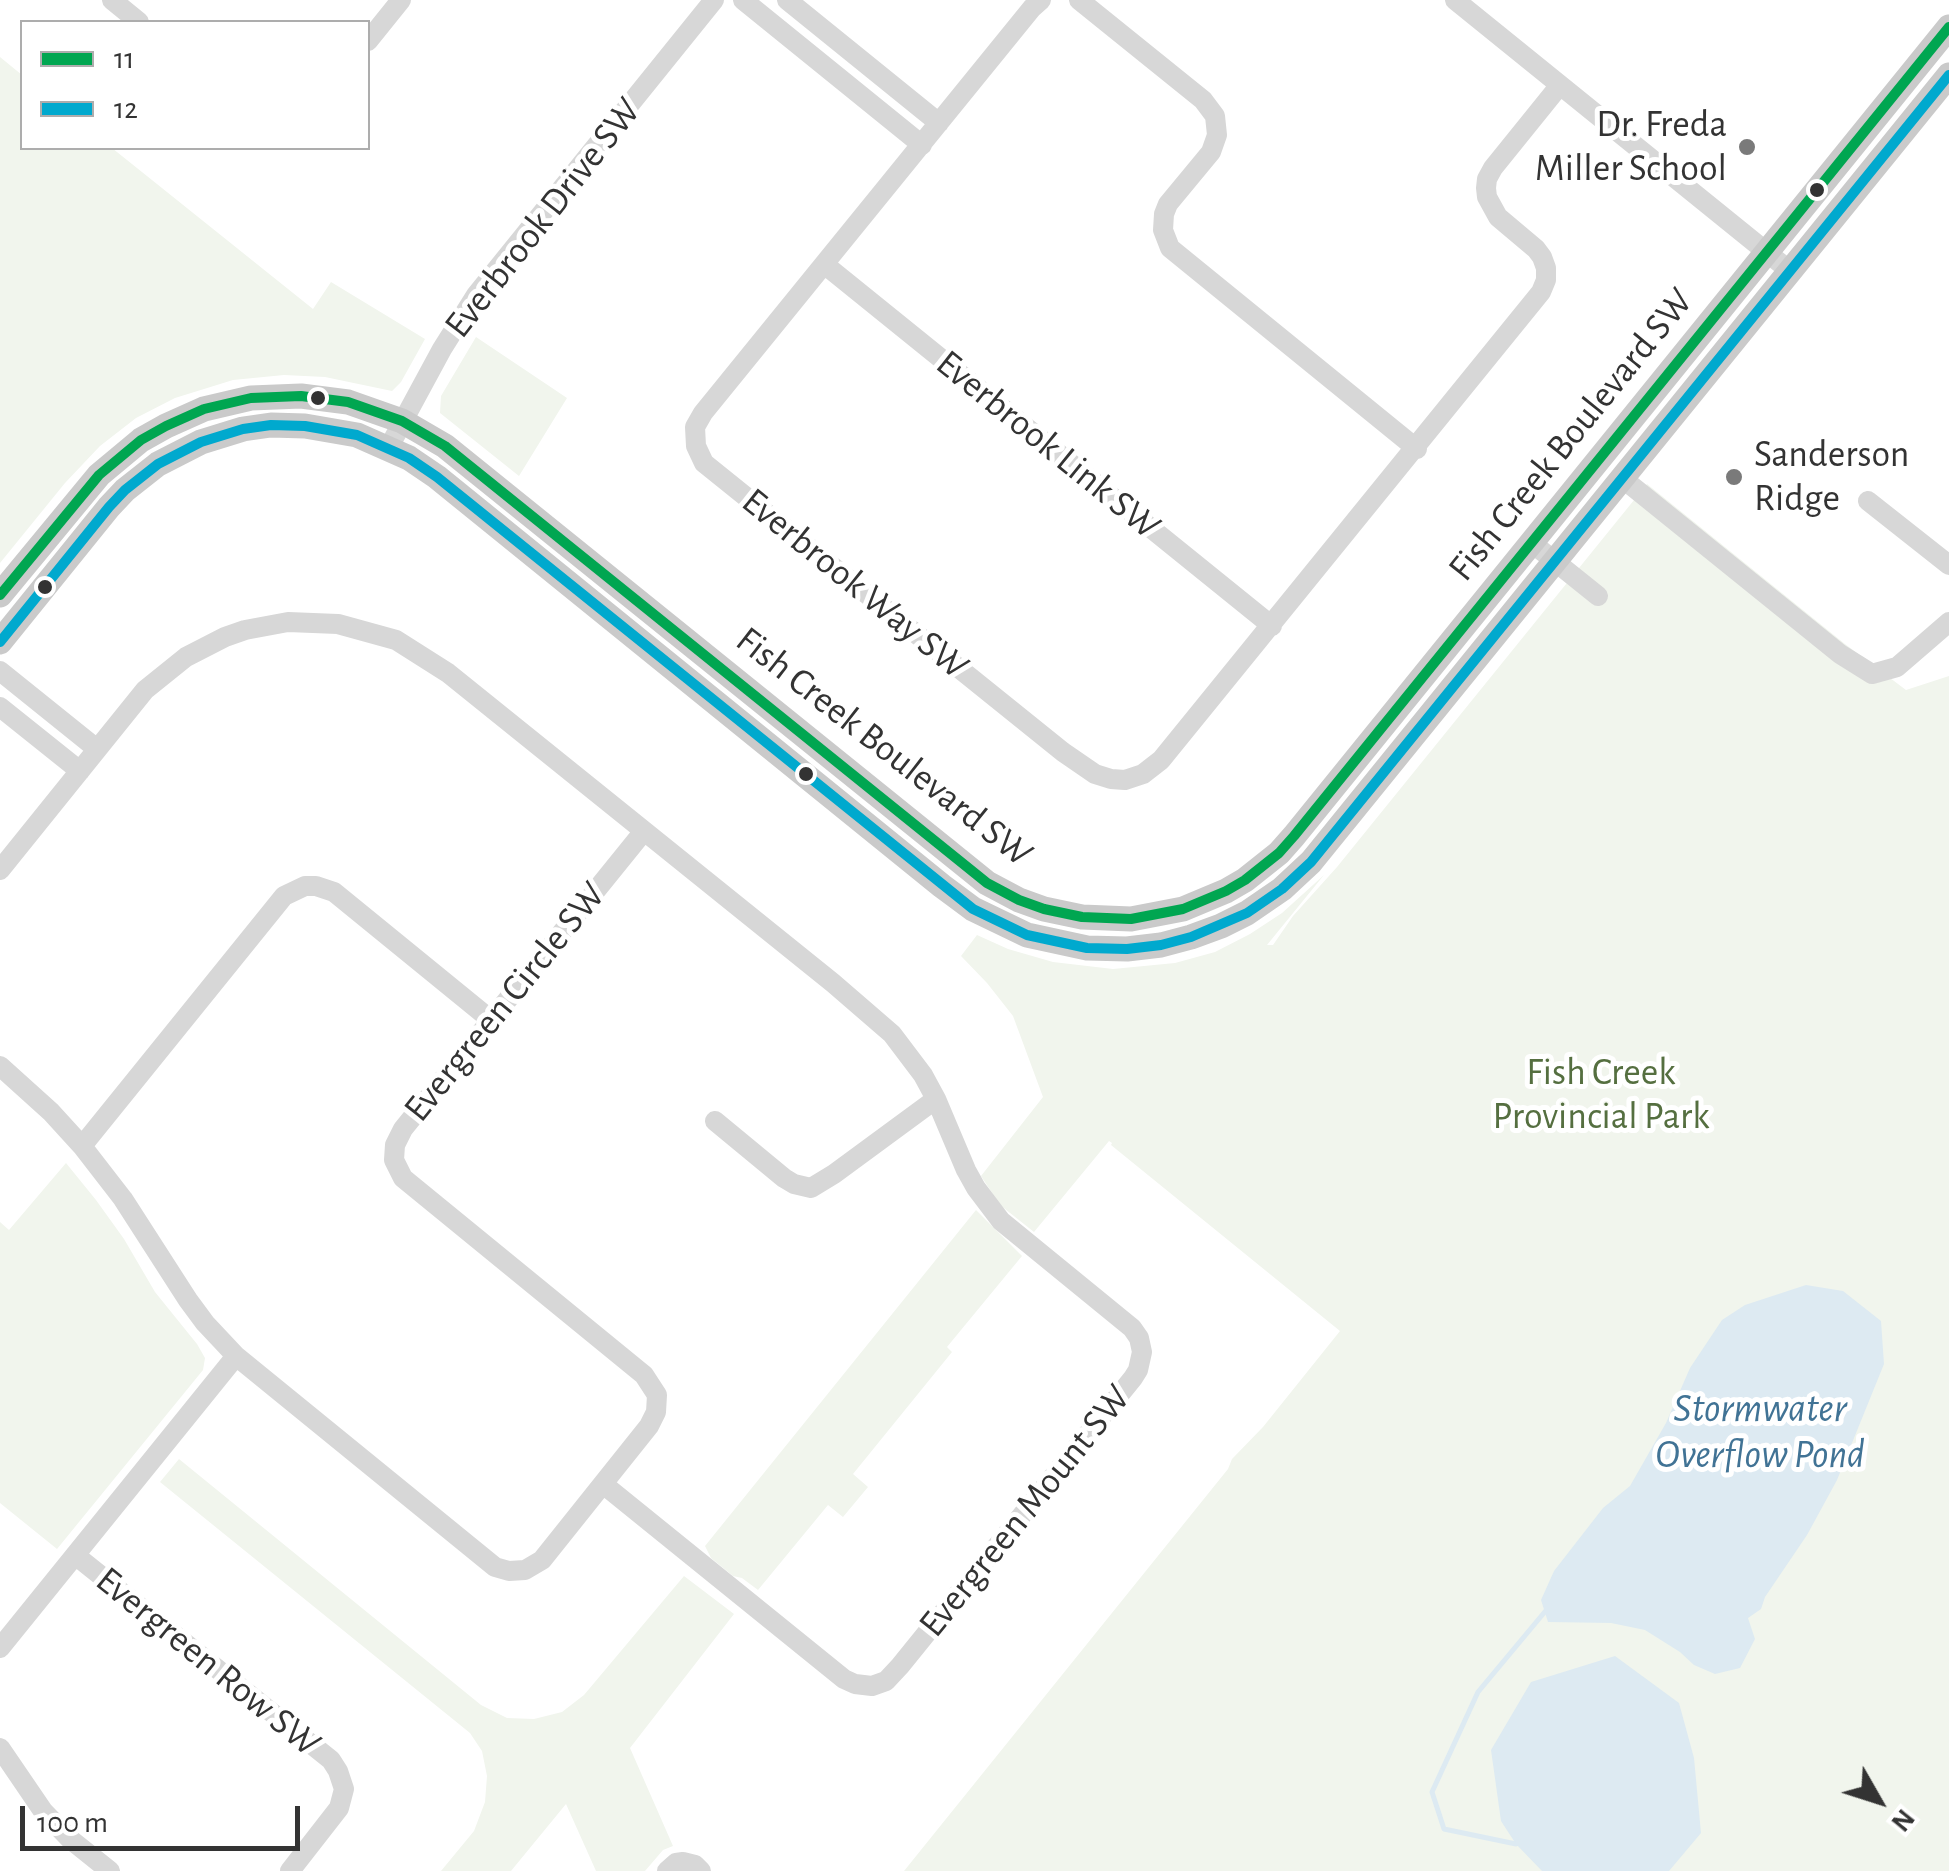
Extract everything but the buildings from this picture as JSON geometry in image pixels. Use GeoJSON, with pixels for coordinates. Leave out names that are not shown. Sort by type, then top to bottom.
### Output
{"type":"FeatureCollection","features":[{"type":"Feature","properties":{"kind":"main road","name":"Fish Creek Boulevard SW"},"geometry":{"type":"LineString","coordinates":[[0,595],[99,474],[142,440],[182,418],[224,404],[278,396],[334,400],[373,410],[424,432],[460,458],[973,873],[1019,900],[1082,917],[1131,919],[1183,909],[1226,891],[1262,868],[1294,836],[1949,27]]}},
{"type":"Feature","properties":{"kind":"main road","name":"Fish Creek Boulevard SW"},"geometry":{"type":"LineString","coordinates":[[0,642],[125,490],[149,470],[223,434],[272,425],[330,428],[389,447],[437,477],[963,902],[993,920],[1027,935],[1087,948],[1128,949],[1191,937],[1247,913],[1282,889],[1320,850],[1949,75]]}},
{"type":"Feature","properties":{"kind":"street"},"geometry":{"type":"LineString","coordinates":[[112,0],[137,20]]}},
{"type":"Feature","properties":{"kind":"street"},"geometry":{"type":"LineString","coordinates":[[370,38],[400,0]]}},
{"type":"Feature","properties":{"kind":"street","name":"Everbrook Drive SW"},"geometry":{"type":"LineString","coordinates":[[389,447],[476,295],[714,0]]}},
{"type":"Feature","properties":{"kind":"street"},"geometry":{"type":"LineString","coordinates":[[743,0],[922,145]]}},
{"type":"Feature","properties":{"kind":"street"},"geometry":{"type":"LineString","coordinates":[[788,0],[938,123]]}},
{"type":"Feature","properties":{"kind":"street","name":"Everbrook Way SW"},"geometry":{"type":"LineString","coordinates":[[1042,0],[938,123],[696,427],[699,455],[704,462],[1063,752],[1094,774],[1110,780],[1143,774],[1161,760],[1542,292],[1546,280],[1542,257],[1498,217],[1486,197],[1486,188],[1493,168],[1560,85]]}},
{"type":"Feature","properties":{"kind":"street"},"geometry":{"type":"LineString","coordinates":[[1079,0],[1203,100],[1215,116],[1217,135],[1211,152],[1164,214],[1163,230],[1170,248],[1416,449]]}},
{"type":"Feature","properties":{"kind":"street"},"geometry":{"type":"LineString","coordinates":[[1454,0],[1790,271]]}},
{"type":"Feature","properties":{"kind":"street","name":"Everbrook Link SW"},"geometry":{"type":"LineString","coordinates":[[824,264],[1272,626]]}},
{"type":"Feature","properties":{"kind":"street"},"geometry":{"type":"LineString","coordinates":[[1622,478],[1840,654],[1872,674],[1896,667],[1949,622]]}},
{"type":"Feature","properties":{"kind":"street"},"geometry":{"type":"LineString","coordinates":[[1868,501],[1949,565]]}},
{"type":"Feature","properties":{"kind":"street"},"geometry":{"type":"LineString","coordinates":[[1532,543],[1598,596]]}},
{"type":"Feature","properties":{"kind":"street"},"geometry":{"type":"LineString","coordinates":[[0,870],[145,690],[168,670],[205,646],[245,630],[312,622],[338,624],[396,640],[436,663],[644,830]]}},
{"type":"Feature","properties":{"kind":"street"},"geometry":{"type":"LineString","coordinates":[[0,671],[97,749]]}},
{"type":"Feature","properties":{"kind":"street"},"geometry":{"type":"LineString","coordinates":[[0,707],[80,771]]}},
{"type":"Feature","properties":{"kind":"street","name":"Evergreen Circle SW"},"geometry":{"type":"LineString","coordinates":[[0,1066],[82,1146],[123,1199],[188,1300],[236,1356],[495,1566],[518,1571],[542,1560],[653,1420],[657,1402],[651,1382],[408,1183],[394,1160],[397,1136],[644,830]]}},
{"type":"Feature","properties":{"kind":"street","name":"Evergreen Mount SW"},"geometry":{"type":"LineString","coordinates":[[603,1484],[844,1679],[872,1686],[886,1681],[900,1666],[1133,1378],[1142,1352],[1132,1328],[1000,1221],[966,1170],[936,1099],[906,1050],[872,1016],[644,830]]}},
{"type":"Feature","properties":{"kind":"street"},"geometry":{"type":"LineString","coordinates":[[82,1146],[284,896],[305,886],[334,892],[491,1020]]}},
{"type":"Feature","properties":{"kind":"street"},"geometry":{"type":"LineString","coordinates":[[715,1121],[784,1178],[811,1188],[936,1099]]}},
{"type":"Feature","properties":{"kind":"street"},"geometry":{"type":"LineString","coordinates":[[0,1648],[236,1356]]}},
{"type":"Feature","properties":{"kind":"street","name":"Evergreen Row SW"},"geometry":{"type":"LineString","coordinates":[[76,1555],[331,1760],[338,1770],[344,1789],[339,1808],[290,1871]]}},
{"type":"Feature","properties":{"kind":"street"},"geometry":{"type":"LineString","coordinates":[[0,1748],[43,1812],[110,1871]]}},
{"type":"Feature","properties":{"kind":"street"},"geometry":{"type":"LineString","coordinates":[[667,1871],[682,1862],[695,1864],[702,1871]]}},
{"type":"Feature","properties":{"kind":"green space"},"geometry":{"type":"Polygon","coordinates":[[[0,57],[20,73],[20,150],[114,150],[313,309],[331,282],[425,339],[392,391],[325,377],[284,375],[233,380],[175,398],[136,418],[100,446],[65,483],[0,563],[0,57]]]}},
{"type":"Feature","properties":{"kind":"green space"},"geometry":{"type":"Polygon","coordinates":[[[476,337],[567,398],[519,476],[440,413],[441,396],[476,337]]]}},
{"type":"Feature","properties":{"kind":"green space","name":"Fish Creek Provincial Park"},"geometry":{"type":"Polygon","coordinates":[[[1647,484],[1906,690],[1949,676],[1949,1871],[904,1871],[1228,1469],[1232,1459],[1263,1427],[1340,1331],[1109,1141],[1034,1232],[1000,1205],[981,1176],[1043,1097],[1013,1016],[961,956],[977,935],[1053,962],[1113,969],[1175,963],[1215,952],[1250,934],[1282,913],[1324,875],[1267,945],[1273,945],[1647,484]]]}},
{"type":"Feature","properties":{"kind":"green space"},"geometry":{"type":"Polygon","coordinates":[[[66,1163],[124,1239],[155,1292],[205,1358],[203,1370],[57,1549],[0,1503],[0,1222],[9,1230],[66,1163]]]}},
{"type":"Feature","properties":{"kind":"green space"},"geometry":{"type":"Polygon","coordinates":[[[976,1210],[1022,1256],[947,1347],[952,1352],[853,1474],[868,1487],[843,1517],[828,1505],[758,1590],[733,1576],[711,1558],[705,1546],[976,1210]]]}},
{"type":"Feature","properties":{"kind":"green space"},"geometry":{"type":"Polygon","coordinates":[[[179,1459],[481,1705],[507,1718],[534,1719],[562,1712],[584,1695],[684,1576],[734,1614],[630,1748],[673,1846],[663,1850],[645,1871],[596,1871],[566,1804],[511,1871],[441,1871],[474,1831],[485,1802],[487,1776],[482,1751],[470,1733],[160,1482],[179,1459]]]}},
{"type":"Feature","properties":{"kind":"water","name":"Stormwater Overflow Pond"},"geometry":{"type":"Polygon","coordinates":[[[1806,1285],[1843,1291],[1881,1321],[1884,1364],[1837,1480],[1761,1609],[1748,1618],[1755,1639],[1740,1668],[1715,1674],[1694,1665],[1645,1630],[1611,1623],[1548,1622],[1541,1600],[1554,1571],[1603,1508],[1630,1486],[1666,1423],[1690,1368],[1722,1320],[1745,1305],[1806,1285]]]}},
{"type":"Feature","properties":{"kind":"water"},"geometry":{"type":"Polygon","coordinates":[[[1615,1656],[1679,1703],[1694,1758],[1701,1833],[1669,1871],[1542,1871],[1501,1821],[1491,1750],[1531,1682],[1615,1656]]]}},
{"type":"Feature","properties":{"kind":"waterway"},"geometry":{"type":"LineString","coordinates":[[1516,1844],[1444,1829],[1432,1792],[1478,1692],[1548,1608]]}},
{"type":"Feature","properties":{"kind":"transit line","name":"11"},"geometry":{"type":"LineString","coordinates":[[0,595],[99,475],[141,440],[166,426],[204,409],[251,398],[301,396],[348,402],[402,421],[445,446],[987,883],[1044,909],[1082,917],[1131,919],[1183,909],[1245,880],[1294,836],[1949,27]]}},
{"type":"Feature","properties":{"kind":"transit line","name":"12"},"geometry":{"type":"LineString","coordinates":[[0,642],[109,507],[158,464],[201,442],[243,429],[305,426],[357,435],[409,458],[437,477],[973,909],[1027,935],[1087,948],[1127,949],[1191,937],[1247,913],[1282,889],[1311,862],[1949,75]]}},
{"type":"Feature","properties":{"kind":"place","name":"Dr. Freda Miller School"},"geometry":{"type":"Point","coordinates":[1747,147]}},
{"type":"Feature","properties":{"kind":"place","name":"Sanderson Ridge"},"geometry":{"type":"Point","coordinates":[1734,477]}}]}
